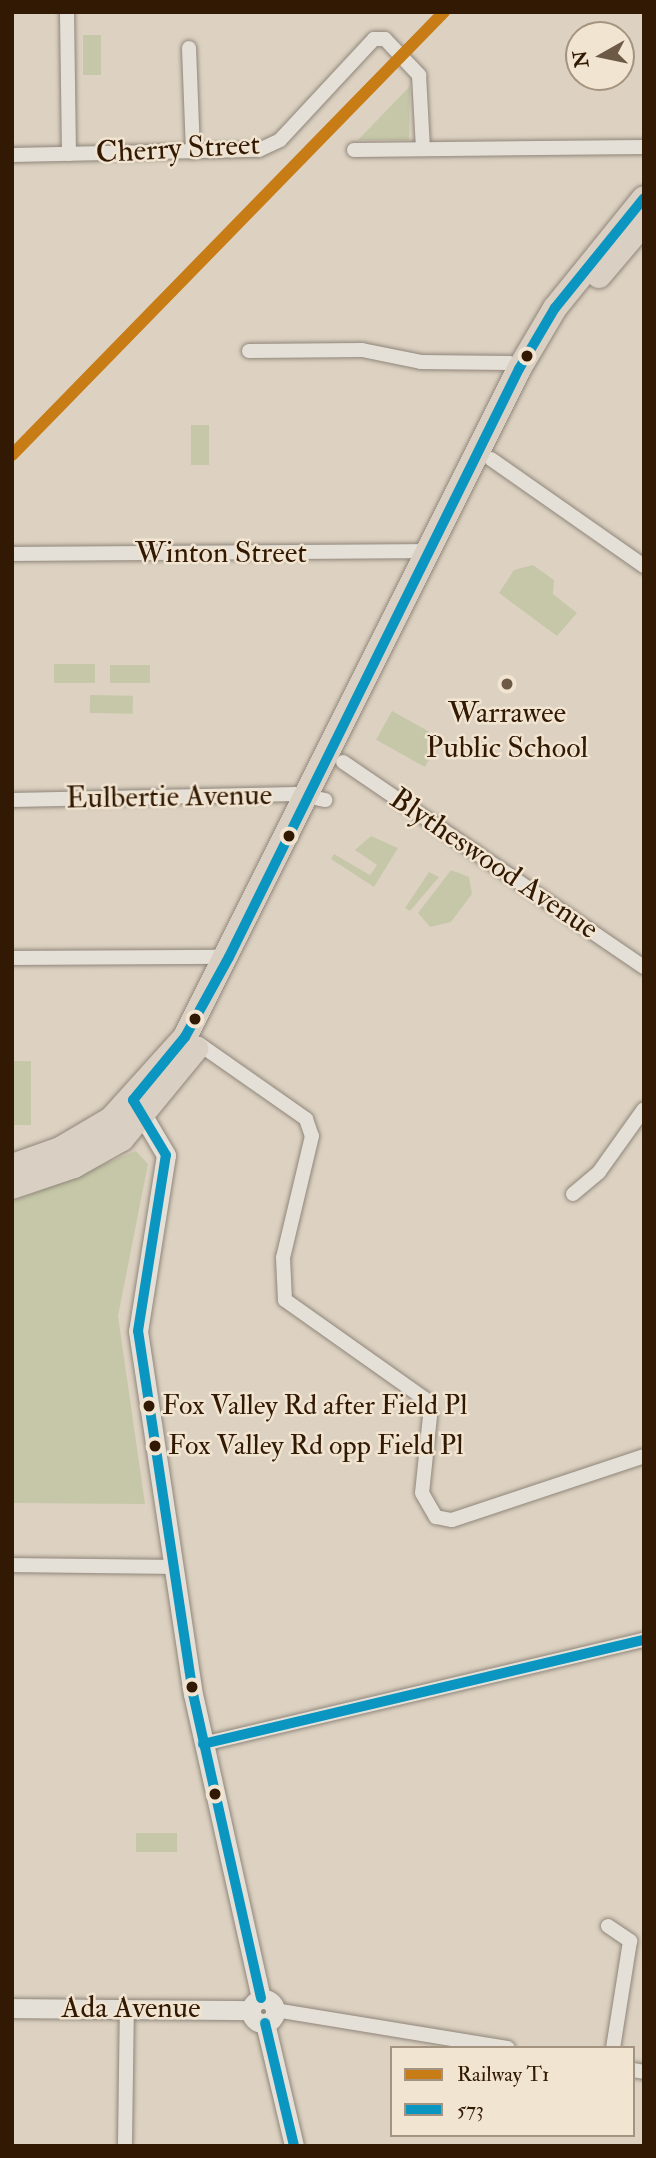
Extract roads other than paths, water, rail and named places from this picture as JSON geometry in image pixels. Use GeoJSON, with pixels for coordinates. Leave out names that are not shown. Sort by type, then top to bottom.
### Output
{"type":"FeatureCollection","features":[{"type":"Feature","properties":{"kind":"highway"},"geometry":{"type":"LineString","coordinates":[[12,1187],[99,1154],[199,1044],[430,551],[519,369],[555,308],[644,198]]}},
{"type":"Feature","properties":{"kind":"highway"},"geometry":{"type":"LineString","coordinates":[[12,1166],[69,1144],[140,1108],[185,1037],[317,797],[343,762],[491,459],[564,323],[639,235]]}},
{"type":"Feature","properties":{"kind":"main road"},"geometry":{"type":"LineString","coordinates":[[140,1108],[166,1160],[138,1331],[173,1567],[203,1744],[294,2146]]}},
{"type":"Feature","properties":{"kind":"main road","name":"Ada Avenue"},"geometry":{"type":"LineString","coordinates":[[12,2008],[263,2010]]}},
{"type":"Feature","properties":{"kind":"street"},"geometry":{"type":"LineString","coordinates":[[67,12],[69,154]]}},
{"type":"Feature","properties":{"kind":"street","name":"Cherry Street"},"geometry":{"type":"LineString","coordinates":[[12,155],[192,152],[268,147],[374,38],[385,39],[414,66],[421,84],[423,148]]}},
{"type":"Feature","properties":{"kind":"street"},"geometry":{"type":"LineString","coordinates":[[189,48],[192,152]]}},
{"type":"Feature","properties":{"kind":"street"},"geometry":{"type":"LineString","coordinates":[[354,150],[644,147]]}},
{"type":"Feature","properties":{"kind":"street"},"geometry":{"type":"LineString","coordinates":[[249,351],[362,350],[421,362],[509,363],[519,369]]}},
{"type":"Feature","properties":{"kind":"street"},"geometry":{"type":"LineString","coordinates":[[491,459],[644,566]]}},
{"type":"Feature","properties":{"kind":"street","name":"Winton Street"},"geometry":{"type":"LineString","coordinates":[[12,554],[430,551]]}},
{"type":"Feature","properties":{"kind":"street","name":"Blytheswood Avenue"},"geometry":{"type":"LineString","coordinates":[[343,762],[644,967]]}},
{"type":"Feature","properties":{"kind":"street","name":"Eulbertie Avenue"},"geometry":{"type":"LineString","coordinates":[[12,800],[317,797]]}},
{"type":"Feature","properties":{"kind":"street"},"geometry":{"type":"LineString","coordinates":[[12,958],[229,957]]}},
{"type":"Feature","properties":{"kind":"street"},"geometry":{"type":"LineString","coordinates":[[199,1044],[306,1119],[312,1136],[283,1258],[285,1300],[425,1399],[430,1416],[422,1493],[436,1517],[452,1520],[644,1456]]}},
{"type":"Feature","properties":{"kind":"street"},"geometry":{"type":"LineString","coordinates":[[573,1194],[599,1172],[644,1109]]}},
{"type":"Feature","properties":{"kind":"street"},"geometry":{"type":"LineString","coordinates":[[12,1565],[173,1567]]}},
{"type":"Feature","properties":{"kind":"street"},"geometry":{"type":"LineString","coordinates":[[203,1744],[644,1640]]}},
{"type":"Feature","properties":{"kind":"street"},"geometry":{"type":"LineString","coordinates":[[608,1926],[630,1941],[612,2046]]}},
{"type":"Feature","properties":{"kind":"street"},"geometry":{"type":"LineString","coordinates":[[125,2143],[127,2008]]}},
{"type":"Feature","properties":{"kind":"street"},"geometry":{"type":"LineString","coordinates":[[263,2010],[495,2046]]}},
{"type":"Feature","properties":{"kind":"rail line","name":"T1"},"geometry":{"type":"LineString","coordinates":[[12,455],[444,12]]}},
{"type":"Feature","properties":{"kind":"place","name":"Warrawee Public School"},"geometry":{"type":"Point","coordinates":[507,684]}},
{"type":"Feature","properties":{"kind":"place","name":"Fox Valley Rd after Field Pl"},"geometry":{"type":"Point","coordinates":[149,1406]}},
{"type":"Feature","properties":{"kind":"place","name":"Fox Valley Rd opp Field Pl"},"geometry":{"type":"Point","coordinates":[155,1446]}}]}
